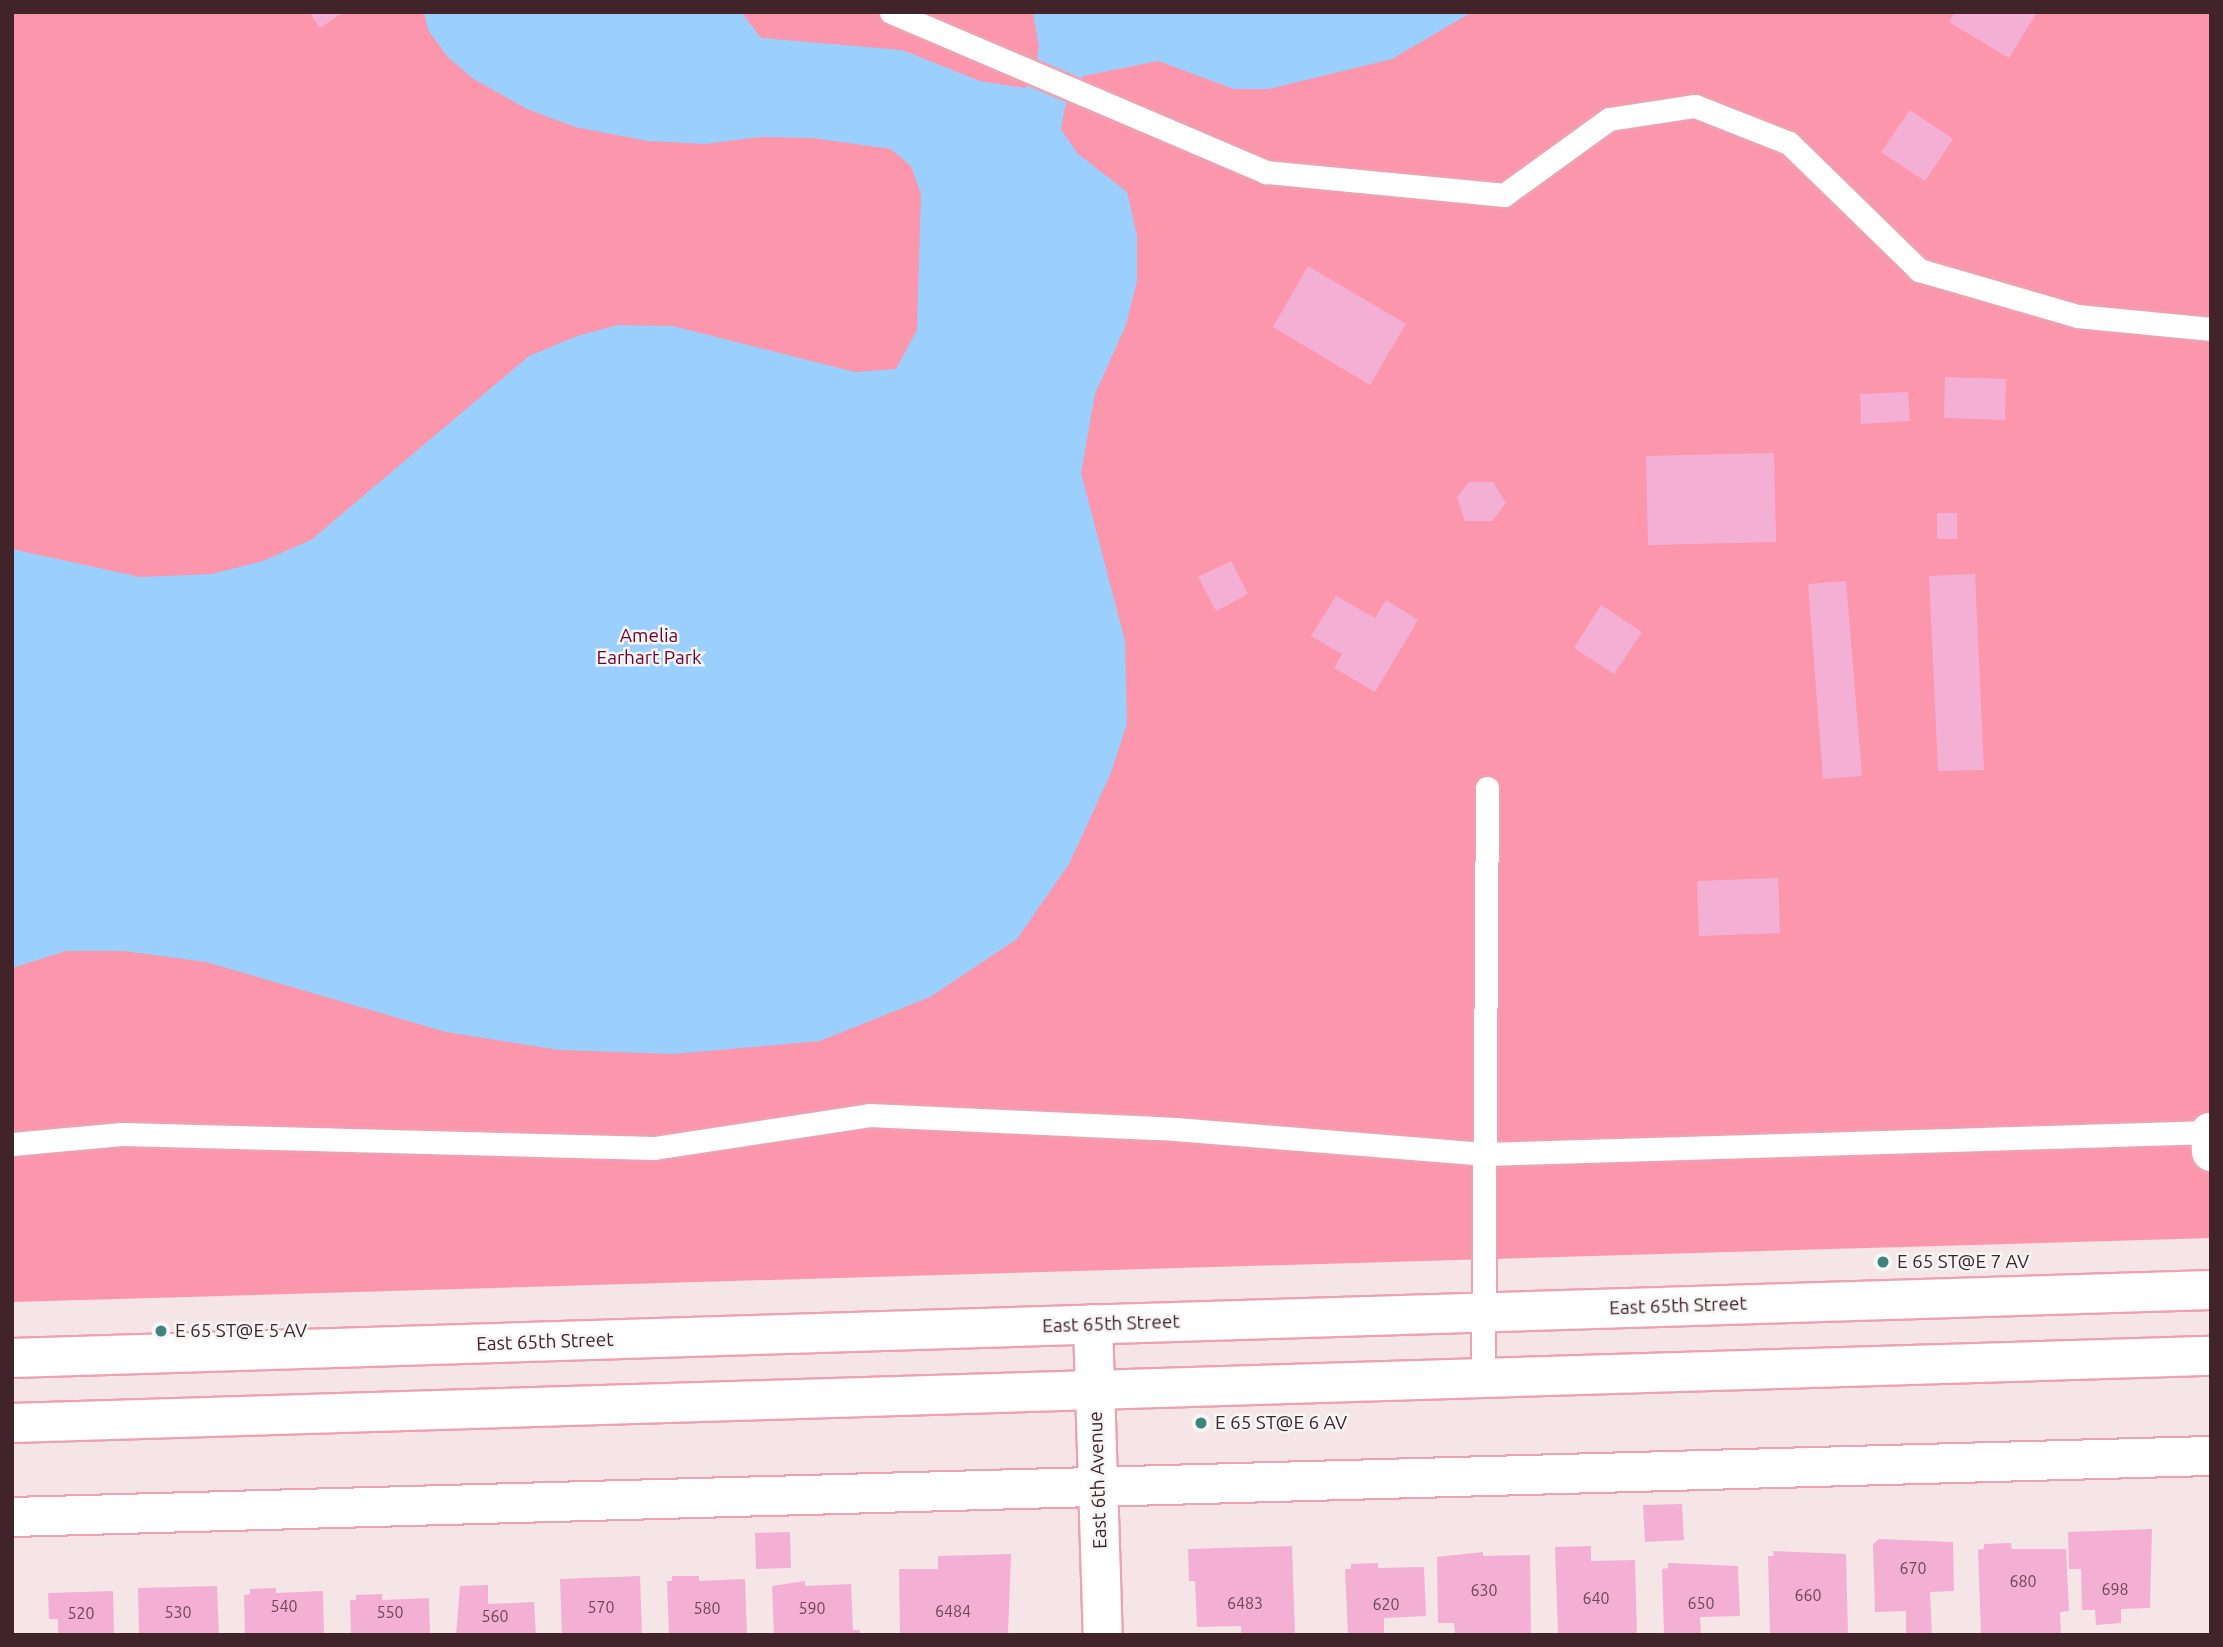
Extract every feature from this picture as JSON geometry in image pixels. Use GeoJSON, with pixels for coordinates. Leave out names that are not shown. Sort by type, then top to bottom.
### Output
{"type":"FeatureCollection","features":[{"type":"Feature","properties":{"kind":"main road"},"geometry":{"type":"LineString","coordinates":[[2210,1132],[2211,1152]]}},
{"type":"Feature","properties":{"kind":"main road","name":"East 65th Street"},"geometry":{"type":"LineString","coordinates":[[12,1358],[2211,1290]]}},
{"type":"Feature","properties":{"kind":"main road","name":"East 6th Avenue"},"geometry":{"type":"LineString","coordinates":[[1093,1324],[1103,1635]]}},
{"type":"Feature","properties":{"kind":"main road"},"geometry":{"type":"LineString","coordinates":[[12,1423],[2211,1356]]}},
{"type":"Feature","properties":{"kind":"main road"},"geometry":{"type":"LineString","coordinates":[[12,1517],[2211,1456]]}},
{"type":"Feature","properties":{"kind":"lane"},"geometry":{"type":"LineString","coordinates":[[891,12],[1026,70],[1081,97],[1266,173],[1504,195],[1609,119],[1695,106],[1789,142],[1919,270],[2077,316],[2211,329]]}},
{"type":"Feature","properties":{"kind":"lane"},"geometry":{"type":"LineString","coordinates":[[1483,1378],[1487,788]]}},
{"type":"Feature","properties":{"kind":"lane"},"geometry":{"type":"LineString","coordinates":[[12,1144],[122,1134],[654,1148],[869,1115],[1175,1129],[1484,1154],[2210,1132]]}},
{"type":"Feature","properties":{"kind":"green space","name":"Amelia Earhart Park"},"geometry":{"type":"Polygon","coordinates":[[[12,12],[2211,12],[2211,1238],[12,1302],[12,12]]]}},
{"type":"Feature","properties":{"kind":"water"},"geometry":{"type":"Polygon","coordinates":[[[424,12],[741,12],[761,38],[902,50],[980,81],[1025,88],[1035,74],[1039,46],[1033,12],[1472,12],[1392,59],[1269,89],[1234,89],[1158,61],[1083,76],[1065,107],[1061,129],[1077,153],[1127,192],[1137,236],[1137,281],[1126,325],[1095,394],[1081,473],[1125,641],[1127,724],[1110,775],[1069,864],[1017,939],[930,997],[820,1041],[673,1054],[559,1050],[446,1032],[206,962],[124,951],[66,951],[12,968],[12,549],[140,577],[212,574],[263,561],[311,540],[529,356],[577,336],[618,325],[673,326],[855,372],[896,369],[917,330],[921,194],[911,166],[891,149],[812,138],[760,137],[705,144],[647,141],[575,127],[527,109],[472,78],[448,57],[428,30],[424,12]]]}},
{"type":"Feature","properties":{"kind":"building"},"geometry":{"type":"Polygon","coordinates":[[[315,12],[340,14],[320,28],[311,15],[315,12]]]}},
{"type":"Feature","properties":{"kind":"building"},"geometry":{"type":"Polygon","coordinates":[[[1955,12],[2037,12],[2009,58],[1949,22],[1955,12]]]}},
{"type":"Feature","properties":{"kind":"building"},"geometry":{"type":"Polygon","coordinates":[[[1910,110],[1953,139],[1925,181],[1881,152],[1910,110]]]}},
{"type":"Feature","properties":{"kind":"building"},"geometry":{"type":"Polygon","coordinates":[[[1308,266],[1406,324],[1370,385],[1273,327],[1308,266]]]}},
{"type":"Feature","properties":{"kind":"building"},"geometry":{"type":"Polygon","coordinates":[[[1945,377],[2006,379],[2005,420],[1944,418],[1945,377]]]}},
{"type":"Feature","properties":{"kind":"building"},"geometry":{"type":"Polygon","coordinates":[[[1908,392],[1910,421],[1861,424],[1860,394],[1908,392]]]}},
{"type":"Feature","properties":{"kind":"building"},"geometry":{"type":"Polygon","coordinates":[[[1774,453],[1776,542],[1648,545],[1646,456],[1774,453]]]}},
{"type":"Feature","properties":{"kind":"building"},"geometry":{"type":"Polygon","coordinates":[[[1469,482],[1493,482],[1506,503],[1492,521],[1465,521],[1457,497],[1469,482]]]}},
{"type":"Feature","properties":{"kind":"building"},"geometry":{"type":"Polygon","coordinates":[[[1937,513],[1957,513],[1957,539],[1937,539],[1937,513]]]}},
{"type":"Feature","properties":{"kind":"building"},"geometry":{"type":"Polygon","coordinates":[[[1231,561],[1248,594],[1216,611],[1198,577],[1231,561]]]}},
{"type":"Feature","properties":{"kind":"building"},"geometry":{"type":"Polygon","coordinates":[[[1975,574],[1984,770],[1938,771],[1929,576],[1975,574]]]}},
{"type":"Feature","properties":{"kind":"building"},"geometry":{"type":"Polygon","coordinates":[[[1846,581],[1862,776],[1823,779],[1808,584],[1846,581]]]}},
{"type":"Feature","properties":{"kind":"building"},"geometry":{"type":"Polygon","coordinates":[[[1336,596],[1375,618],[1386,600],[1418,620],[1375,692],[1334,668],[1342,654],[1311,636],[1336,596]]]}},
{"type":"Feature","properties":{"kind":"building"},"geometry":{"type":"Polygon","coordinates":[[[1601,605],[1642,632],[1614,674],[1574,648],[1601,605]]]}},
{"type":"Feature","properties":{"kind":"building"},"geometry":{"type":"Polygon","coordinates":[[[1778,878],[1780,933],[1699,936],[1697,881],[1778,878]]]}},
{"type":"Feature","properties":{"kind":"building"},"geometry":{"type":"Polygon","coordinates":[[[1682,1504],[1684,1540],[1645,1542],[1643,1505],[1682,1504]]]}},
{"type":"Feature","properties":{"kind":"building"},"geometry":{"type":"Polygon","coordinates":[[[2152,1529],[2150,1608],[2121,1609],[2121,1623],[2096,1625],[2095,1610],[2082,1610],[2081,1569],[2069,1569],[2068,1532],[2152,1529]]]}},
{"type":"Feature","properties":{"kind":"building"},"geometry":{"type":"Polygon","coordinates":[[[790,1532],[791,1568],[756,1569],[755,1533],[790,1532]]]}},
{"type":"Feature","properties":{"kind":"building"},"geometry":{"type":"Polygon","coordinates":[[[1879,1539],[1953,1542],[1954,1591],[1930,1592],[1932,1635],[1906,1635],[1906,1611],[1875,1612],[1873,1544],[1879,1539]]]}},
{"type":"Feature","properties":{"kind":"building"},"geometry":{"type":"Polygon","coordinates":[[[2011,1543],[2012,1549],[2066,1549],[2069,1611],[2060,1612],[2061,1635],[1981,1634],[1978,1550],[1984,1549],[1984,1544],[2011,1543]]]}},
{"type":"Feature","properties":{"kind":"building"},"geometry":{"type":"Polygon","coordinates":[[[1292,1546],[1295,1635],[1241,1635],[1241,1626],[1197,1627],[1195,1581],[1189,1581],[1188,1549],[1292,1546]]]}},
{"type":"Feature","properties":{"kind":"building"},"geometry":{"type":"Polygon","coordinates":[[[1591,1546],[1591,1561],[1635,1560],[1637,1635],[1558,1635],[1555,1547],[1591,1546]]]}},
{"type":"Feature","properties":{"kind":"building"},"geometry":{"type":"Polygon","coordinates":[[[1773,1551],[1846,1554],[1848,1635],[1770,1635],[1768,1556],[1774,1556],[1773,1551]]]}},
{"type":"Feature","properties":{"kind":"building"},"geometry":{"type":"Polygon","coordinates":[[[1483,1552],[1483,1556],[1530,1555],[1531,1634],[1455,1635],[1454,1623],[1438,1623],[1437,1557],[1483,1552]]]}},
{"type":"Feature","properties":{"kind":"building"},"geometry":{"type":"Polygon","coordinates":[[[1011,1554],[1008,1634],[900,1635],[899,1569],[938,1569],[938,1556],[1011,1554]]]}},
{"type":"Feature","properties":{"kind":"building"},"geometry":{"type":"Polygon","coordinates":[[[1378,1563],[1378,1568],[1424,1567],[1426,1616],[1384,1618],[1384,1635],[1348,1635],[1345,1569],[1351,1569],[1351,1564],[1378,1563]]]}},
{"type":"Feature","properties":{"kind":"building"},"geometry":{"type":"Polygon","coordinates":[[[1668,1563],[1738,1566],[1740,1616],[1700,1617],[1701,1635],[1664,1635],[1662,1569],[1668,1568],[1668,1563]]]}},
{"type":"Feature","properties":{"kind":"building"},"geometry":{"type":"Polygon","coordinates":[[[640,1576],[642,1635],[562,1635],[560,1579],[640,1576]]]}},
{"type":"Feature","properties":{"kind":"building"},"geometry":{"type":"Polygon","coordinates":[[[672,1576],[699,1576],[699,1581],[745,1579],[747,1635],[669,1635],[667,1581],[672,1581],[672,1576]]]}},
{"type":"Feature","properties":{"kind":"building"},"geometry":{"type":"Polygon","coordinates":[[[805,1581],[805,1586],[851,1584],[853,1630],[860,1630],[860,1635],[774,1635],[772,1586],[805,1581]]]}},
{"type":"Feature","properties":{"kind":"building"},"geometry":{"type":"Polygon","coordinates":[[[488,1585],[488,1604],[534,1602],[536,1635],[456,1635],[460,1586],[488,1585]]]}},
{"type":"Feature","properties":{"kind":"building"},"geometry":{"type":"Polygon","coordinates":[[[217,1586],[219,1635],[139,1635],[138,1588],[217,1586]]]}},
{"type":"Feature","properties":{"kind":"building"},"geometry":{"type":"Polygon","coordinates":[[[276,1588],[276,1593],[323,1591],[324,1635],[245,1635],[244,1595],[250,1594],[250,1589],[276,1588]]]}},
{"type":"Feature","properties":{"kind":"building"},"geometry":{"type":"Polygon","coordinates":[[[113,1591],[114,1635],[58,1635],[58,1619],[49,1619],[48,1593],[113,1591]]]}},
{"type":"Feature","properties":{"kind":"building"},"geometry":{"type":"Polygon","coordinates":[[[382,1594],[382,1600],[429,1598],[430,1635],[351,1635],[350,1600],[356,1600],[356,1595],[382,1594]]]}},
{"type":"Feature","properties":{"kind":"place","name":"E 65 ST@E 7 AV"},"geometry":{"type":"Point","coordinates":[1883,1262]}},
{"type":"Feature","properties":{"kind":"place","name":"E 65 ST@E 5 AV"},"geometry":{"type":"Point","coordinates":[161,1331]}},
{"type":"Feature","properties":{"kind":"place","name":"E 65 ST@E 6 AV"},"geometry":{"type":"Point","coordinates":[1201,1423]}}]}
